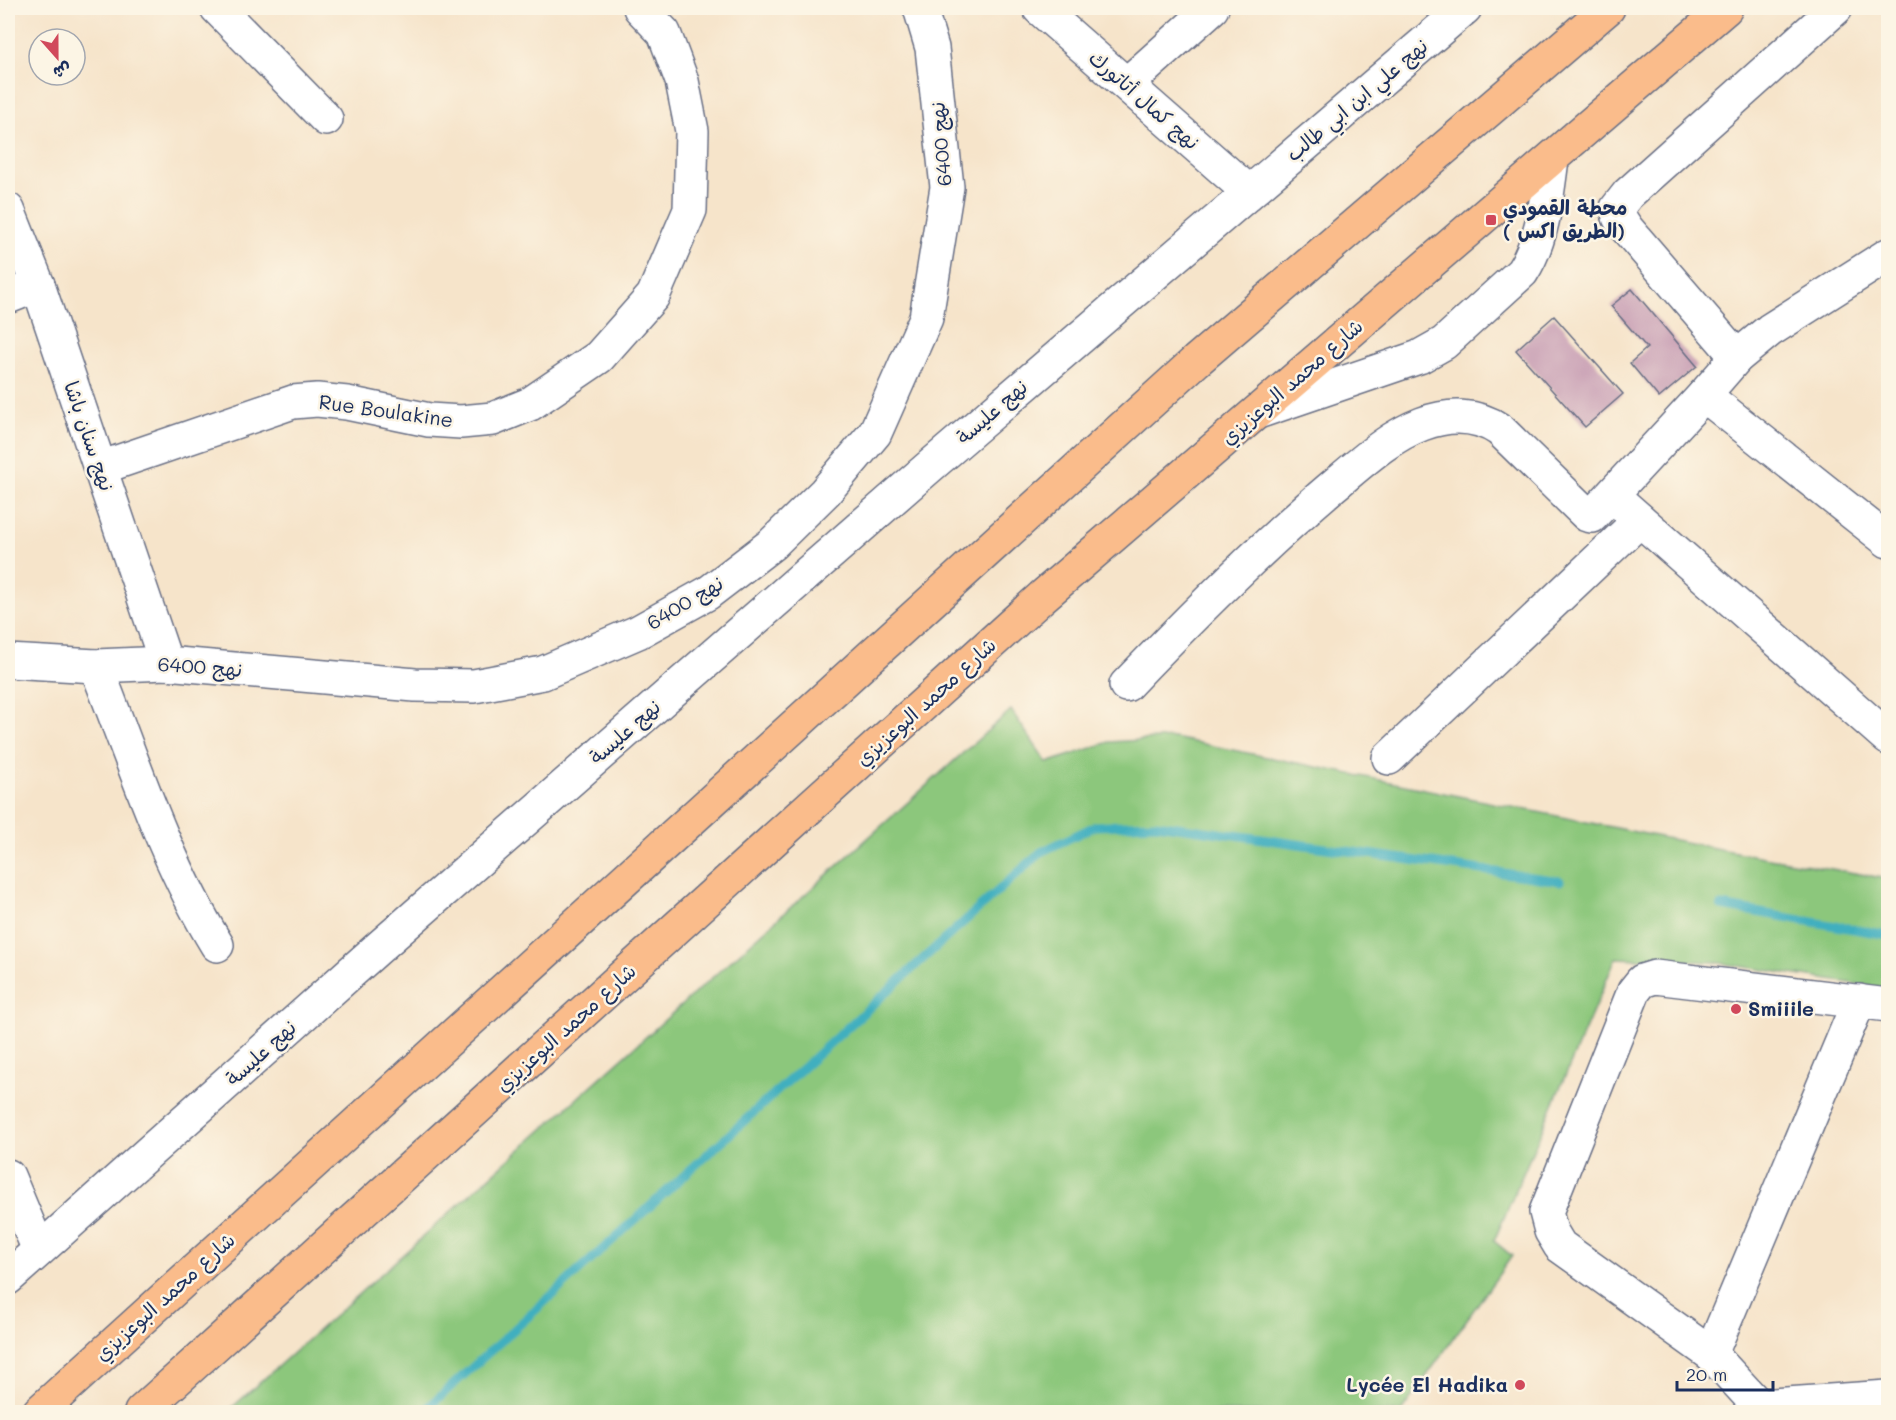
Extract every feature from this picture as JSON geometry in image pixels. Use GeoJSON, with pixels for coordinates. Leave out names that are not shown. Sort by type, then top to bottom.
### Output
{"type":"FeatureCollection","features":[{"type":"Feature","properties":{"kind":"highway","name":"شارع محمد البوعزيزي"},"geometry":{"type":"LineString","coordinates":[[39,1413],[1196,361],[1608,8]]}},
{"type":"Feature","properties":{"kind":"highway","name":"شارع محمد البوعزيزي"},"geometry":{"type":"LineString","coordinates":[[141,1413],[1042,597],[1726,8]]}},
{"type":"Feature","properties":{"kind":"street"},"geometry":{"type":"LineString","coordinates":[[217,8],[326,119]]}},
{"type":"Feature","properties":{"kind":"street","name":"Rue Boulakine"},"geometry":{"type":"LineString","coordinates":[[100,468],[293,402],[317,400],[347,403],[429,420],[461,422],[493,418],[530,404],[599,357],[653,296],[690,210],[692,131],[682,81],[664,33],[640,8]]}},
{"type":"Feature","properties":{"kind":"street","name":"نهج 6400"},"geometry":{"type":"LineString","coordinates":[[8,661],[96,666],[166,663],[415,685],[474,686],[506,682],[543,673],[638,632],[708,593],[771,544],[825,492],[875,433],[926,318],[947,187],[932,48],[920,8]]}},
{"type":"Feature","properties":{"kind":"street","name":"نهج كمال أتاتورك"},"geometry":{"type":"LineString","coordinates":[[1039,8],[1249,192]]}},
{"type":"Feature","properties":{"kind":"street"},"geometry":{"type":"LineString","coordinates":[[1127,84],[1212,8]]}},
{"type":"Feature","properties":{"kind":"street","name":"نهج علي ابن ابي طالب"},"geometry":{"type":"LineString","coordinates":[[1249,192],[1465,8]]}},
{"type":"Feature","properties":{"kind":"street"},"geometry":{"type":"LineString","coordinates":[[1737,357],[1627,229],[1619,217],[1617,208],[1628,194],[1836,8]]}},
{"type":"Feature","properties":{"kind":"street"},"geometry":{"type":"LineString","coordinates":[[1258,412],[1419,357],[1444,343],[1522,272],[1529,262],[1545,208],[1552,159]]}},
{"type":"Feature","properties":{"kind":"street","name":"نهج عليسة"},"geometry":{"type":"LineString","coordinates":[[8,1278],[375,950],[1249,192]]}},
{"type":"Feature","properties":{"kind":"street","name":"نهج سنان باشا"},"geometry":{"type":"LineString","coordinates":[[8,210],[38,285],[166,663]]}},
{"type":"Feature","properties":{"kind":"street"},"geometry":{"type":"LineString","coordinates":[[1126,685],[1184,625],[1305,510],[1396,436],[1424,423],[1446,417],[1487,420],[1589,517],[1613,496],[1737,357],[1770,330],[1888,255]]}},
{"type":"Feature","properties":{"kind":"street"},"geometry":{"type":"LineString","coordinates":[[8,297],[38,285]]}},
{"type":"Feature","properties":{"kind":"street"},"geometry":{"type":"LineString","coordinates":[[1704,395],[1885,533]]}},
{"type":"Feature","properties":{"kind":"street"},"geometry":{"type":"LineString","coordinates":[[1613,496],[1888,738]]}},
{"type":"Feature","properties":{"kind":"street"},"geometry":{"type":"LineString","coordinates":[[1389,758],[1640,520]]}},
{"type":"Feature","properties":{"kind":"street"},"geometry":{"type":"LineString","coordinates":[[771,544],[805,575]]}},
{"type":"Feature","properties":{"kind":"street"},"geometry":{"type":"LineString","coordinates":[[96,666],[171,858],[201,918],[218,945]]}},
{"type":"Feature","properties":{"kind":"street"},"geometry":{"type":"LineString","coordinates":[[1711,1354],[1874,1003],[1655,977],[1642,981],[1634,991],[1546,1212],[1551,1231],[1560,1246],[1711,1354],[1759,1409],[1888,1397]]}},
{"type":"Feature","properties":{"kind":"street"},"geometry":{"type":"LineString","coordinates":[[8,1176],[39,1250]]}},
{"type":"Feature","properties":{"kind":"green space"},"geometry":{"type":"Polygon","coordinates":[[[1011,710],[1047,763],[1109,742],[1174,738],[1724,850],[1888,879],[1888,989],[1713,962],[1616,958],[1494,1241],[1512,1256],[1401,1412],[227,1412],[1011,710]]]}},
{"type":"Feature","properties":{"kind":"building"},"geometry":{"type":"Polygon","coordinates":[[[1632,289],[1697,366],[1659,398],[1630,363],[1647,348],[1611,306],[1632,289]]]}},
{"type":"Feature","properties":{"kind":"building"},"geometry":{"type":"Polygon","coordinates":[[[1554,316],[1623,394],[1585,427],[1516,350],[1554,316]]]}},
{"type":"Feature","properties":{"kind":"waterway"},"geometry":{"type":"LineString","coordinates":[[423,1412],[1041,852],[1095,826],[1156,824],[1560,881]]}},
{"type":"Feature","properties":{"kind":"waterway"},"geometry":{"type":"LineString","coordinates":[[1721,906],[1888,935]]}},
{"type":"Feature","properties":{"kind":"place","name":"محطة القمودي ( الطريق اكس)"},"geometry":{"type":"Point","coordinates":[1491,220]}},
{"type":"Feature","properties":{"kind":"place","name":"Smiiile"},"geometry":{"type":"Point","coordinates":[1736,1009]}},
{"type":"Feature","properties":{"kind":"place","name":"Lycée El Hadika"},"geometry":{"type":"Point","coordinates":[1520,1385]}}]}
